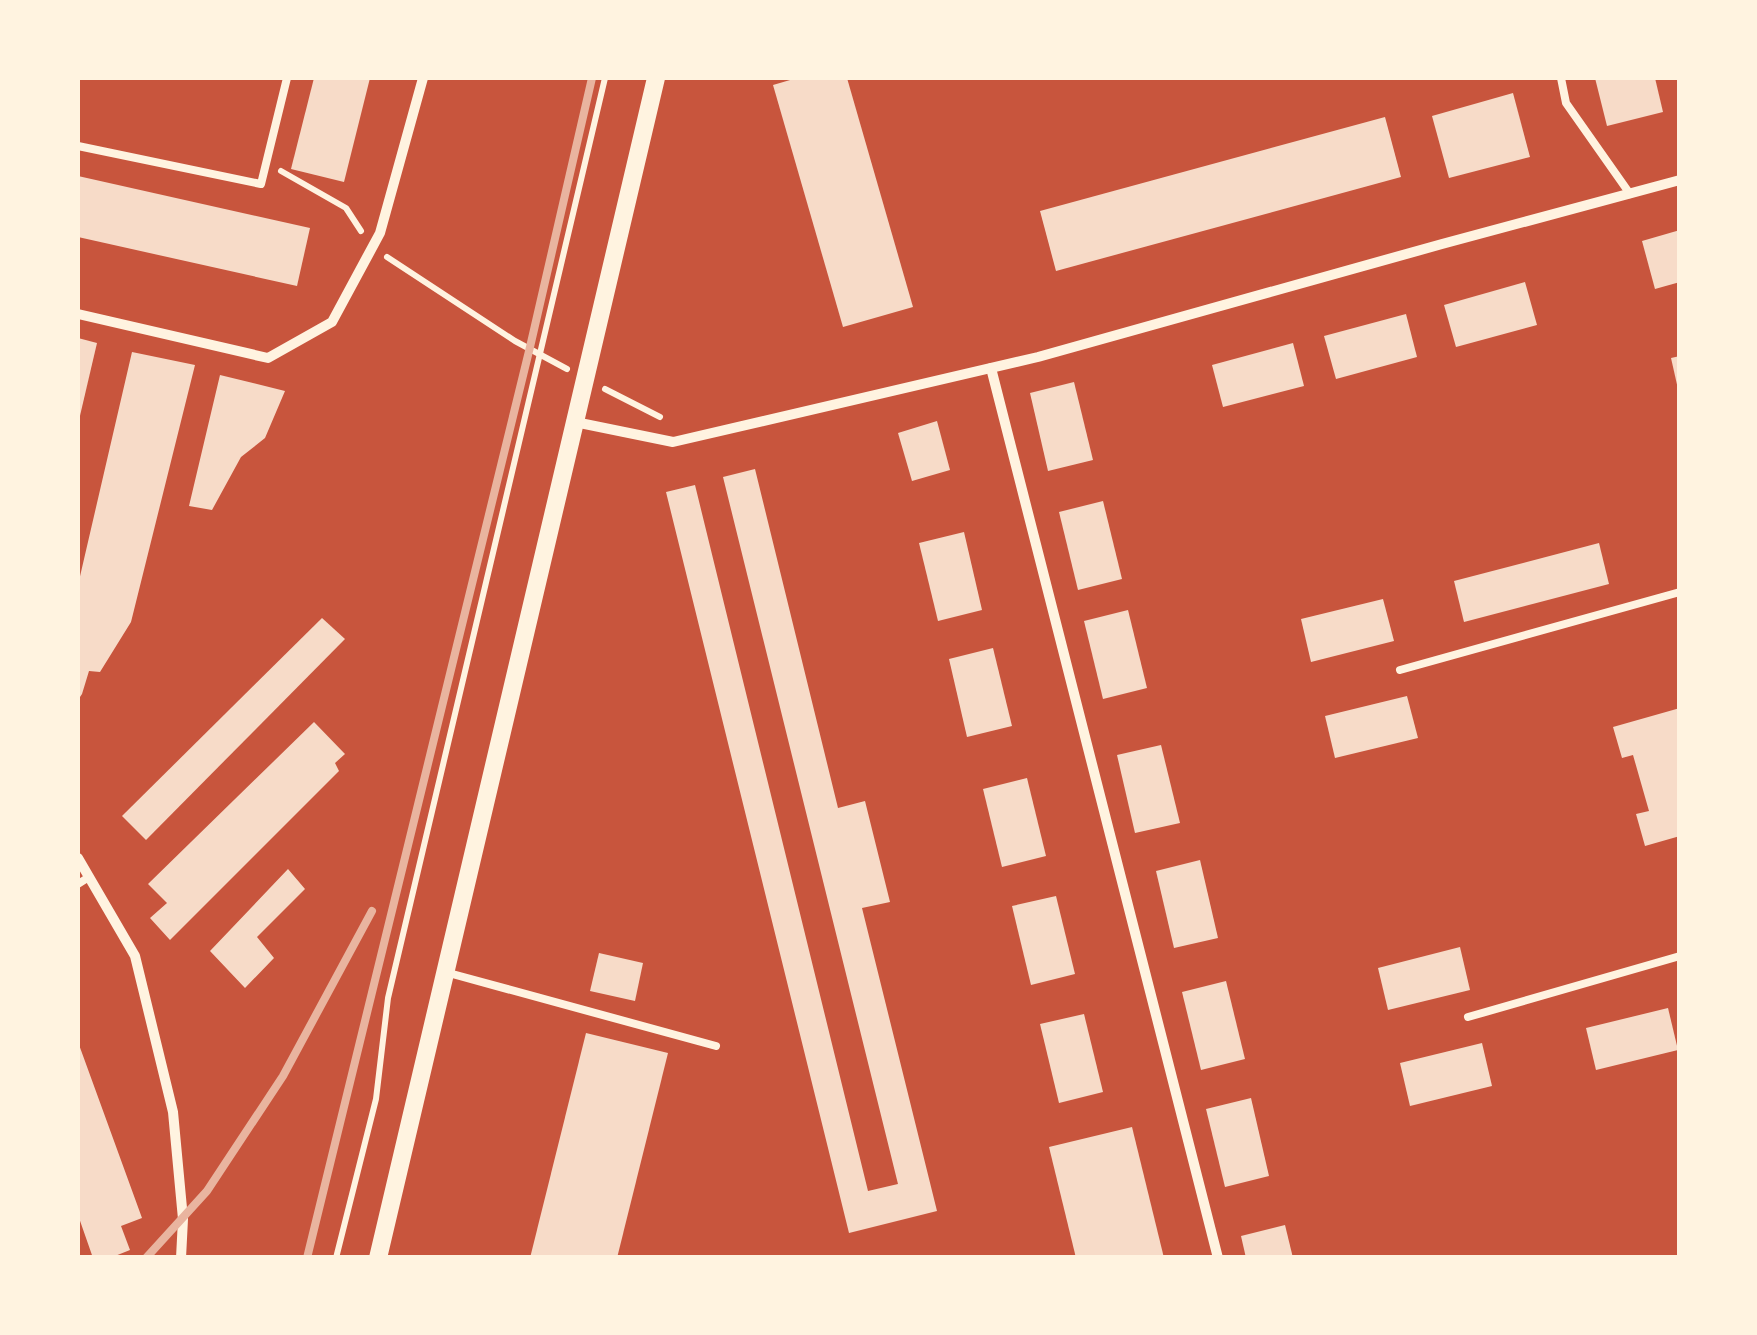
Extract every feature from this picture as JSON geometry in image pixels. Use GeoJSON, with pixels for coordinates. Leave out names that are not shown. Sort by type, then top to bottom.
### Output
{"type":"FeatureCollection","features":[{"type":"Feature","properties":{"kind":"street"},"geometry":{"type":"LineString","coordinates":[[78,314],[268,358],[332,322],[380,233],[423,78]]}},
{"type":"Feature","properties":{"kind":"street"},"geometry":{"type":"LineString","coordinates":[[378,1258],[656,78]]}},
{"type":"Feature","properties":{"kind":"street"},"geometry":{"type":"LineString","coordinates":[[575,422],[673,442],[694,438],[1038,357],[1680,180]]}},
{"type":"Feature","properties":{"kind":"street"},"geometry":{"type":"LineString","coordinates":[[991,368],[1218,1258]]}},
{"type":"Feature","properties":{"kind":"street"},"geometry":{"type":"LineString","coordinates":[[78,858],[135,956],[173,1112],[183,1219],[180,1258]]}},
{"type":"Feature","properties":{"kind":"lane"},"geometry":{"type":"LineString","coordinates":[[78,146],[262,184],[287,78]]}},
{"type":"Feature","properties":{"kind":"lane"},"geometry":{"type":"LineString","coordinates":[[1561,78],[1566,102],[1630,194]]}},
{"type":"Feature","properties":{"kind":"lane"},"geometry":{"type":"LineString","coordinates":[[1400,670],[1680,592]]}},
{"type":"Feature","properties":{"kind":"lane"},"geometry":{"type":"LineString","coordinates":[[78,884],[88,877]]}},
{"type":"Feature","properties":{"kind":"lane"},"geometry":{"type":"LineString","coordinates":[[1468,1017],[1680,956]]}},
{"type":"Feature","properties":{"kind":"lane"},"geometry":{"type":"LineString","coordinates":[[445,972],[716,1046]]}},
{"type":"Feature","properties":{"kind":"path"},"geometry":{"type":"LineString","coordinates":[[336,1258],[376,1099],[388,998],[604,78]]}},
{"type":"Feature","properties":{"kind":"path"},"geometry":{"type":"LineString","coordinates":[[275,168],[346,208],[372,247],[515,341],[694,438]]}},
{"type":"Feature","properties":{"kind":"building"},"geometry":{"type":"Polygon","coordinates":[[[314,78],[370,78],[344,182],[291,169],[314,78]]]}},
{"type":"Feature","properties":{"kind":"building"},"geometry":{"type":"Polygon","coordinates":[[[797,78],[847,78],[913,307],[843,327],[773,85],[797,78]]]}},
{"type":"Feature","properties":{"kind":"building"},"geometry":{"type":"Polygon","coordinates":[[[1595,78],[1655,78],[1663,112],[1607,126],[1595,78]]]}},
{"type":"Feature","properties":{"kind":"building"},"geometry":{"type":"Polygon","coordinates":[[[1513,93],[1530,157],[1449,178],[1432,116],[1513,93]]]}},
{"type":"Feature","properties":{"kind":"building"},"geometry":{"type":"Polygon","coordinates":[[[1385,117],[1401,177],[1056,271],[1040,211],[1385,117]]]}},
{"type":"Feature","properties":{"kind":"building"},"geometry":{"type":"Polygon","coordinates":[[[78,176],[310,228],[297,286],[78,237],[78,176]]]}},
{"type":"Feature","properties":{"kind":"building"},"geometry":{"type":"Polygon","coordinates":[[[1680,230],[1680,282],[1655,289],[1642,241],[1680,230]]]}},
{"type":"Feature","properties":{"kind":"building"},"geometry":{"type":"Polygon","coordinates":[[[1525,282],[1537,325],[1456,347],[1444,305],[1525,282]]]}},
{"type":"Feature","properties":{"kind":"building"},"geometry":{"type":"Polygon","coordinates":[[[1406,314],[1417,357],[1336,379],[1324,336],[1406,314]]]}},
{"type":"Feature","properties":{"kind":"building"},"geometry":{"type":"Polygon","coordinates":[[[78,338],[97,343],[79,420],[78,420],[78,338]]]}},
{"type":"Feature","properties":{"kind":"building"},"geometry":{"type":"Polygon","coordinates":[[[1293,343],[1304,386],[1223,407],[1212,365],[1293,343]]]}},
{"type":"Feature","properties":{"kind":"building"},"geometry":{"type":"Polygon","coordinates":[[[132,352],[195,365],[131,622],[100,672],[89,671],[78,700],[78,585],[132,352]]]}},
{"type":"Feature","properties":{"kind":"building"},"geometry":{"type":"Polygon","coordinates":[[[1680,356],[1680,389],[1678,389],[1671,358],[1680,356]]]}},
{"type":"Feature","properties":{"kind":"building"},"geometry":{"type":"Polygon","coordinates":[[[220,375],[285,391],[265,438],[241,457],[212,510],[189,506],[220,375]]]}},
{"type":"Feature","properties":{"kind":"building"},"geometry":{"type":"Polygon","coordinates":[[[1074,382],[1093,460],[1048,471],[1030,393],[1074,382]]]}},
{"type":"Feature","properties":{"kind":"building"},"geometry":{"type":"Polygon","coordinates":[[[937,421],[950,470],[912,481],[898,433],[937,421]]]}},
{"type":"Feature","properties":{"kind":"building"},"geometry":{"type":"Polygon","coordinates":[[[755,469],[838,808],[865,801],[890,902],[862,908],[937,1211],[849,1233],[666,492],[695,485],[868,1191],[898,1184],[723,477],[755,469]]]}},
{"type":"Feature","properties":{"kind":"building"},"geometry":{"type":"Polygon","coordinates":[[[1103,501],[1122,579],[1078,590],[1059,512],[1103,501]]]}},
{"type":"Feature","properties":{"kind":"building"},"geometry":{"type":"Polygon","coordinates":[[[964,532],[982,610],[938,621],[919,543],[964,532]]]}},
{"type":"Feature","properties":{"kind":"building"},"geometry":{"type":"Polygon","coordinates":[[[1599,543],[1609,584],[1464,622],[1454,581],[1599,543]]]}},
{"type":"Feature","properties":{"kind":"building"},"geometry":{"type":"Polygon","coordinates":[[[1383,599],[1394,641],[1311,662],[1301,619],[1383,599]]]}},
{"type":"Feature","properties":{"kind":"building"},"geometry":{"type":"Polygon","coordinates":[[[1128,610],[1147,688],[1103,699],[1084,621],[1128,610]]]}},
{"type":"Feature","properties":{"kind":"building"},"geometry":{"type":"Polygon","coordinates":[[[322,618],[345,639],[146,840],[122,816],[322,618]]]}},
{"type":"Feature","properties":{"kind":"building"},"geometry":{"type":"Polygon","coordinates":[[[993,648],[1012,726],[967,737],[949,659],[993,648]]]}},
{"type":"Feature","properties":{"kind":"building"},"geometry":{"type":"Polygon","coordinates":[[[1407,696],[1418,738],[1335,758],[1325,716],[1407,696]]]}},
{"type":"Feature","properties":{"kind":"building"},"geometry":{"type":"Polygon","coordinates":[[[1680,708],[1680,836],[1645,846],[1636,814],[1649,811],[1633,755],[1622,758],[1613,727],[1680,708]]]}},
{"type":"Feature","properties":{"kind":"building"},"geometry":{"type":"Polygon","coordinates":[[[314,722],[345,754],[335,763],[339,771],[170,940],[150,918],[167,903],[148,884],[314,722]]]}},
{"type":"Feature","properties":{"kind":"building"},"geometry":{"type":"Polygon","coordinates":[[[1161,745],[1180,823],[1135,833],[1117,755],[1161,745]]]}},
{"type":"Feature","properties":{"kind":"building"},"geometry":{"type":"Polygon","coordinates":[[[1027,778],[1046,856],[1002,867],[983,789],[1027,778]]]}},
{"type":"Feature","properties":{"kind":"building"},"geometry":{"type":"Polygon","coordinates":[[[1200,860],[1218,938],[1174,948],[1156,871],[1200,860]]]}},
{"type":"Feature","properties":{"kind":"building"},"geometry":{"type":"Polygon","coordinates":[[[288,869],[305,889],[257,937],[274,958],[245,988],[210,951],[288,869]]]}},
{"type":"Feature","properties":{"kind":"building"},"geometry":{"type":"Polygon","coordinates":[[[1056,896],[1075,974],[1031,985],[1012,906],[1056,896]]]}},
{"type":"Feature","properties":{"kind":"building"},"geometry":{"type":"Polygon","coordinates":[[[1460,947],[1470,990],[1388,1010],[1378,968],[1460,947]]]}},
{"type":"Feature","properties":{"kind":"building"},"geometry":{"type":"Polygon","coordinates":[[[599,953],[643,963],[635,1001],[590,991],[599,953]]]}},
{"type":"Feature","properties":{"kind":"building"},"geometry":{"type":"Polygon","coordinates":[[[1226,981],[1245,1059],[1201,1070],[1182,992],[1226,981]]]}},
{"type":"Feature","properties":{"kind":"building"},"geometry":{"type":"Polygon","coordinates":[[[1668,1008],[1678,1050],[1596,1070],[1586,1028],[1668,1008]]]}},
{"type":"Feature","properties":{"kind":"building"},"geometry":{"type":"Polygon","coordinates":[[[1084,1014],[1103,1092],[1059,1103],[1040,1024],[1084,1014]]]}},
{"type":"Feature","properties":{"kind":"building"},"geometry":{"type":"Polygon","coordinates":[[[586,1033],[668,1053],[617,1258],[530,1258],[586,1033]]]}},
{"type":"Feature","properties":{"kind":"building"},"geometry":{"type":"Polygon","coordinates":[[[78,1042],[142,1218],[121,1226],[130,1250],[110,1258],[93,1258],[78,1215],[78,1042]]]}},
{"type":"Feature","properties":{"kind":"building"},"geometry":{"type":"Polygon","coordinates":[[[1482,1043],[1492,1086],[1410,1106],[1400,1063],[1482,1043]]]}},
{"type":"Feature","properties":{"kind":"building"},"geometry":{"type":"Polygon","coordinates":[[[1251,1098],[1269,1176],[1225,1187],[1206,1109],[1251,1098]]]}},
{"type":"Feature","properties":{"kind":"building"},"geometry":{"type":"Polygon","coordinates":[[[1132,1127],[1164,1258],[1076,1258],[1049,1147],[1132,1127]]]}},
{"type":"Feature","properties":{"kind":"building"},"geometry":{"type":"Polygon","coordinates":[[[1285,1225],[1293,1258],[1246,1258],[1241,1236],[1285,1225]]]}},
{"type":"Feature","properties":{"kind":"railway"},"geometry":{"type":"LineString","coordinates":[[307,1258],[592,78]]}},
{"type":"Feature","properties":{"kind":"railway"},"geometry":{"type":"LineString","coordinates":[[146,1258],[207,1191],[283,1076],[372,911]]}}]}
